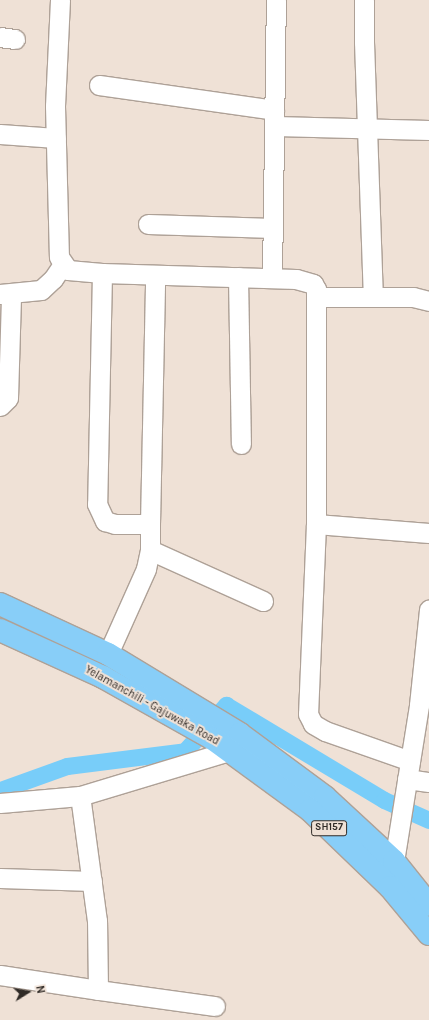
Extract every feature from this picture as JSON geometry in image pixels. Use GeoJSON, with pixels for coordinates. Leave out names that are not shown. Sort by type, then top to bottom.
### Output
{"type":"FeatureCollection","features":[{"type":"Feature","properties":{"kind":"main road","name":"Yelamanchili - Gajuwaka Road"},"geometry":{"type":"LineString","coordinates":[[0,604],[108,654],[188,701],[227,741],[310,810],[390,887],[429,934]]}},
{"type":"Feature","properties":{"kind":"main road","name":"Yelamanchili - Gajuwaka Road"},"geometry":{"type":"LineString","coordinates":[[0,630],[103,677],[175,719],[227,741],[325,797],[394,861],[429,905]]}},
{"type":"Feature","properties":{"kind":"main road"},"geometry":{"type":"LineString","coordinates":[[126,690],[135,670]]}},
{"type":"Feature","properties":{"kind":"street"},"geometry":{"type":"LineString","coordinates":[[60,0],[56,138],[58,244],[59,257],[68,270],[102,273],[272,278],[307,282],[316,289],[315,604],[307,705],[308,714],[313,724],[325,731],[410,761]]}},
{"type":"Feature","properties":{"kind":"street"},"geometry":{"type":"LineString","coordinates":[[272,278],[276,0]]}},
{"type":"Feature","properties":{"kind":"street"},"geometry":{"type":"LineString","coordinates":[[364,0],[373,297]]}},
{"type":"Feature","properties":{"kind":"street"},"geometry":{"type":"LineString","coordinates":[[99,85],[275,118],[367,130],[429,130]]}},
{"type":"Feature","properties":{"kind":"street"},"geometry":{"type":"LineString","coordinates":[[0,134],[56,138]]}},
{"type":"Feature","properties":{"kind":"street"},"geometry":{"type":"LineString","coordinates":[[148,224],[273,228]]}},
{"type":"Feature","properties":{"kind":"street"},"geometry":{"type":"LineString","coordinates":[[0,406],[8,398],[6,294],[41,290],[53,279],[63,264]]}},
{"type":"Feature","properties":{"kind":"street"},"geometry":{"type":"LineString","coordinates":[[102,273],[97,504],[105,520],[115,524],[150,524]]}},
{"type":"Feature","properties":{"kind":"street"},"geometry":{"type":"LineString","coordinates":[[108,654],[140,586],[150,550],[155,274]]}},
{"type":"Feature","properties":{"kind":"street"},"geometry":{"type":"LineString","coordinates":[[238,277],[242,444]]}},
{"type":"Feature","properties":{"kind":"street"},"geometry":{"type":"LineString","coordinates":[[316,297],[413,297],[429,301]]}},
{"type":"Feature","properties":{"kind":"street"},"geometry":{"type":"LineString","coordinates":[[316,524],[429,533]]}},
{"type":"Feature","properties":{"kind":"street"},"geometry":{"type":"LineString","coordinates":[[150,550],[263,601]]}},
{"type":"Feature","properties":{"kind":"street"},"geometry":{"type":"LineString","coordinates":[[390,887],[410,761],[424,705],[429,610]]}},
{"type":"Feature","properties":{"kind":"street"},"geometry":{"type":"LineString","coordinates":[[0,802],[80,796],[227,741]]}},
{"type":"Feature","properties":{"kind":"street"},"geometry":{"type":"LineString","coordinates":[[408,779],[429,782]]}},
{"type":"Feature","properties":{"kind":"street"},"geometry":{"type":"LineString","coordinates":[[80,796],[97,921],[98,990]]}},
{"type":"Feature","properties":{"kind":"street"},"geometry":{"type":"LineString","coordinates":[[0,878],[92,881]]}},
{"type":"Feature","properties":{"kind":"street"},"geometry":{"type":"LineString","coordinates":[[0,975],[215,1006]]}},
{"type":"Feature","properties":{"kind":"waterway"},"geometry":{"type":"LineString","coordinates":[[0,790],[67,766],[185,751],[226,705],[384,800],[429,820]]}}]}
